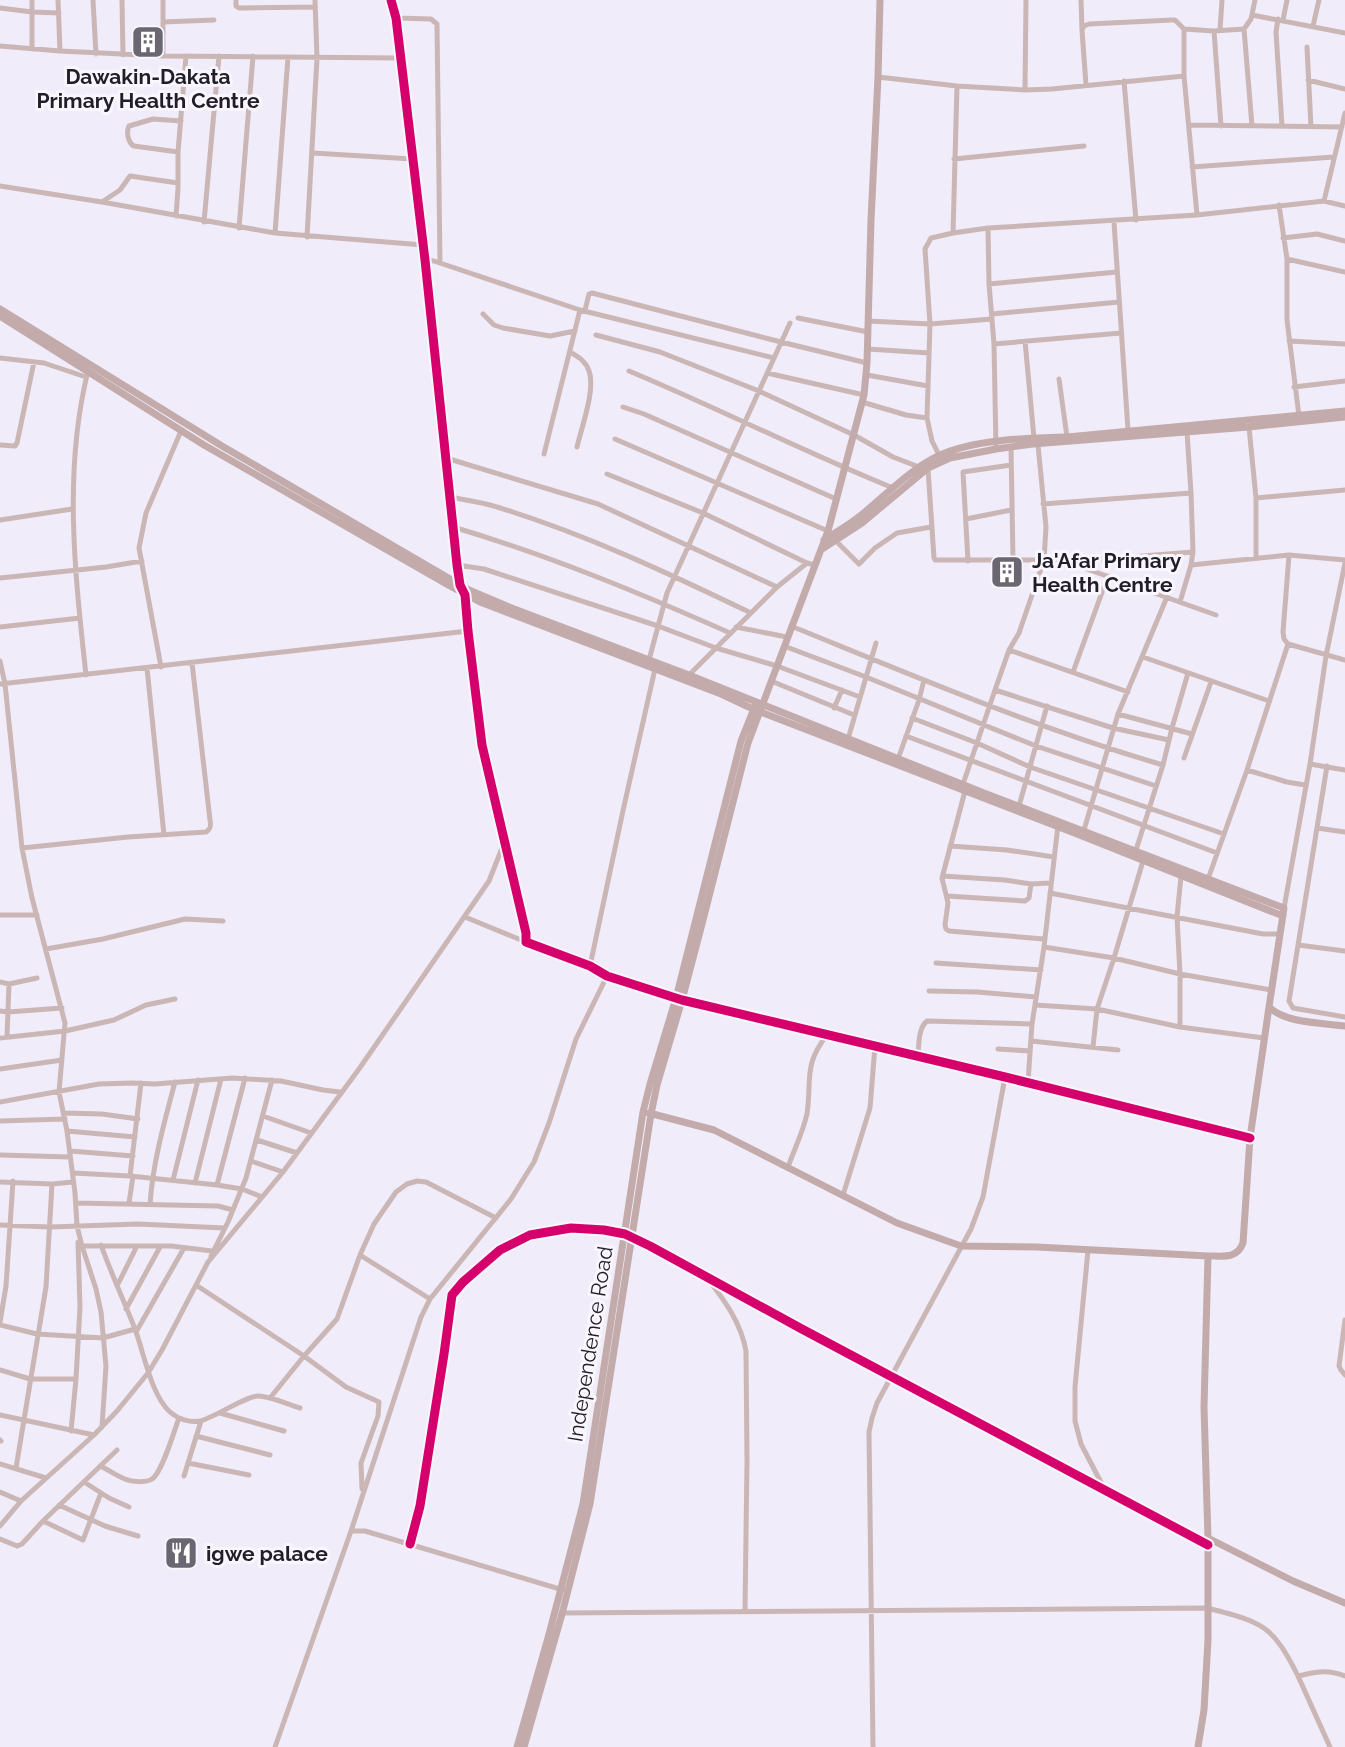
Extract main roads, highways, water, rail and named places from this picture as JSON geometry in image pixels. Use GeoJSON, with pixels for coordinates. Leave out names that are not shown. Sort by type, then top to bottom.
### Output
{"type":"FeatureCollection","features":[{"type":"Feature","properties":{"kind":"main road"},"geometry":{"type":"LineString","coordinates":[[758,707],[801,604],[811,564],[828,531],[867,375],[880,0]]}},
{"type":"Feature","properties":{"kind":"main road"},"geometry":{"type":"LineString","coordinates":[[1,314],[181,431],[460,585],[655,669],[848,739],[964,788],[1019,806],[1181,876],[1283,916]]}},
{"type":"Feature","properties":{"kind":"main road"},"geometry":{"type":"LineString","coordinates":[[88,371],[222,446],[465,594],[689,675],[758,707],[964,788],[1084,830],[1284,908],[1250,1138],[1243,1243],[1240,1251],[1234,1254],[1208,1256],[961,1246],[897,1223],[713,1130],[647,1113]]}},
{"type":"Feature","properties":{"kind":"main road"},"geometry":{"type":"LineString","coordinates":[[821,549],[862,523],[923,468],[996,445],[1011,447],[1036,441],[1187,432],[1345,411]]}},
{"type":"Feature","properties":{"kind":"main road"},"geometry":{"type":"LineString","coordinates":[[824,541],[851,523],[893,488],[939,456],[955,449],[1128,430],[1249,427],[1345,417]]}},
{"type":"Feature","properties":{"kind":"main road","name":"Independence Road"},"geometry":{"type":"LineString","coordinates":[[524,1747],[564,1591],[584,1494],[629,1236],[650,1084],[679,999],[741,741],[758,707]]}},
{"type":"Feature","properties":{"kind":"main road"},"geometry":{"type":"LineString","coordinates":[[1269,1007],[1273,1012],[1289,1018],[1345,1026]]}},
{"type":"Feature","properties":{"kind":"main road"},"geometry":{"type":"LineString","coordinates":[[1198,1747],[1206,1691],[1208,1608],[1204,1408],[1208,1256]]}},
{"type":"Feature","properties":{"kind":"main road"},"geometry":{"type":"LineString","coordinates":[[1208,1541],[1345,1603]]}},
{"type":"Feature","properties":{"kind":"main road","name":"Independence Road"},"geometry":{"type":"LineString","coordinates":[[517,1747],[558,1613]]}},
{"type":"Feature","properties":{"kind":"place","name":"Dawakin-Dakata Primary Health Centre"},"geometry":{"type":"Point","coordinates":[148,42]}},
{"type":"Feature","properties":{"kind":"place","name":"Ja'Afar Primary Health Centre"},"geometry":{"type":"Point","coordinates":[1007,572]}},
{"type":"Feature","properties":{"kind":"place","name":"igwe palace"},"geometry":{"type":"Point","coordinates":[181,1553]}}]}
